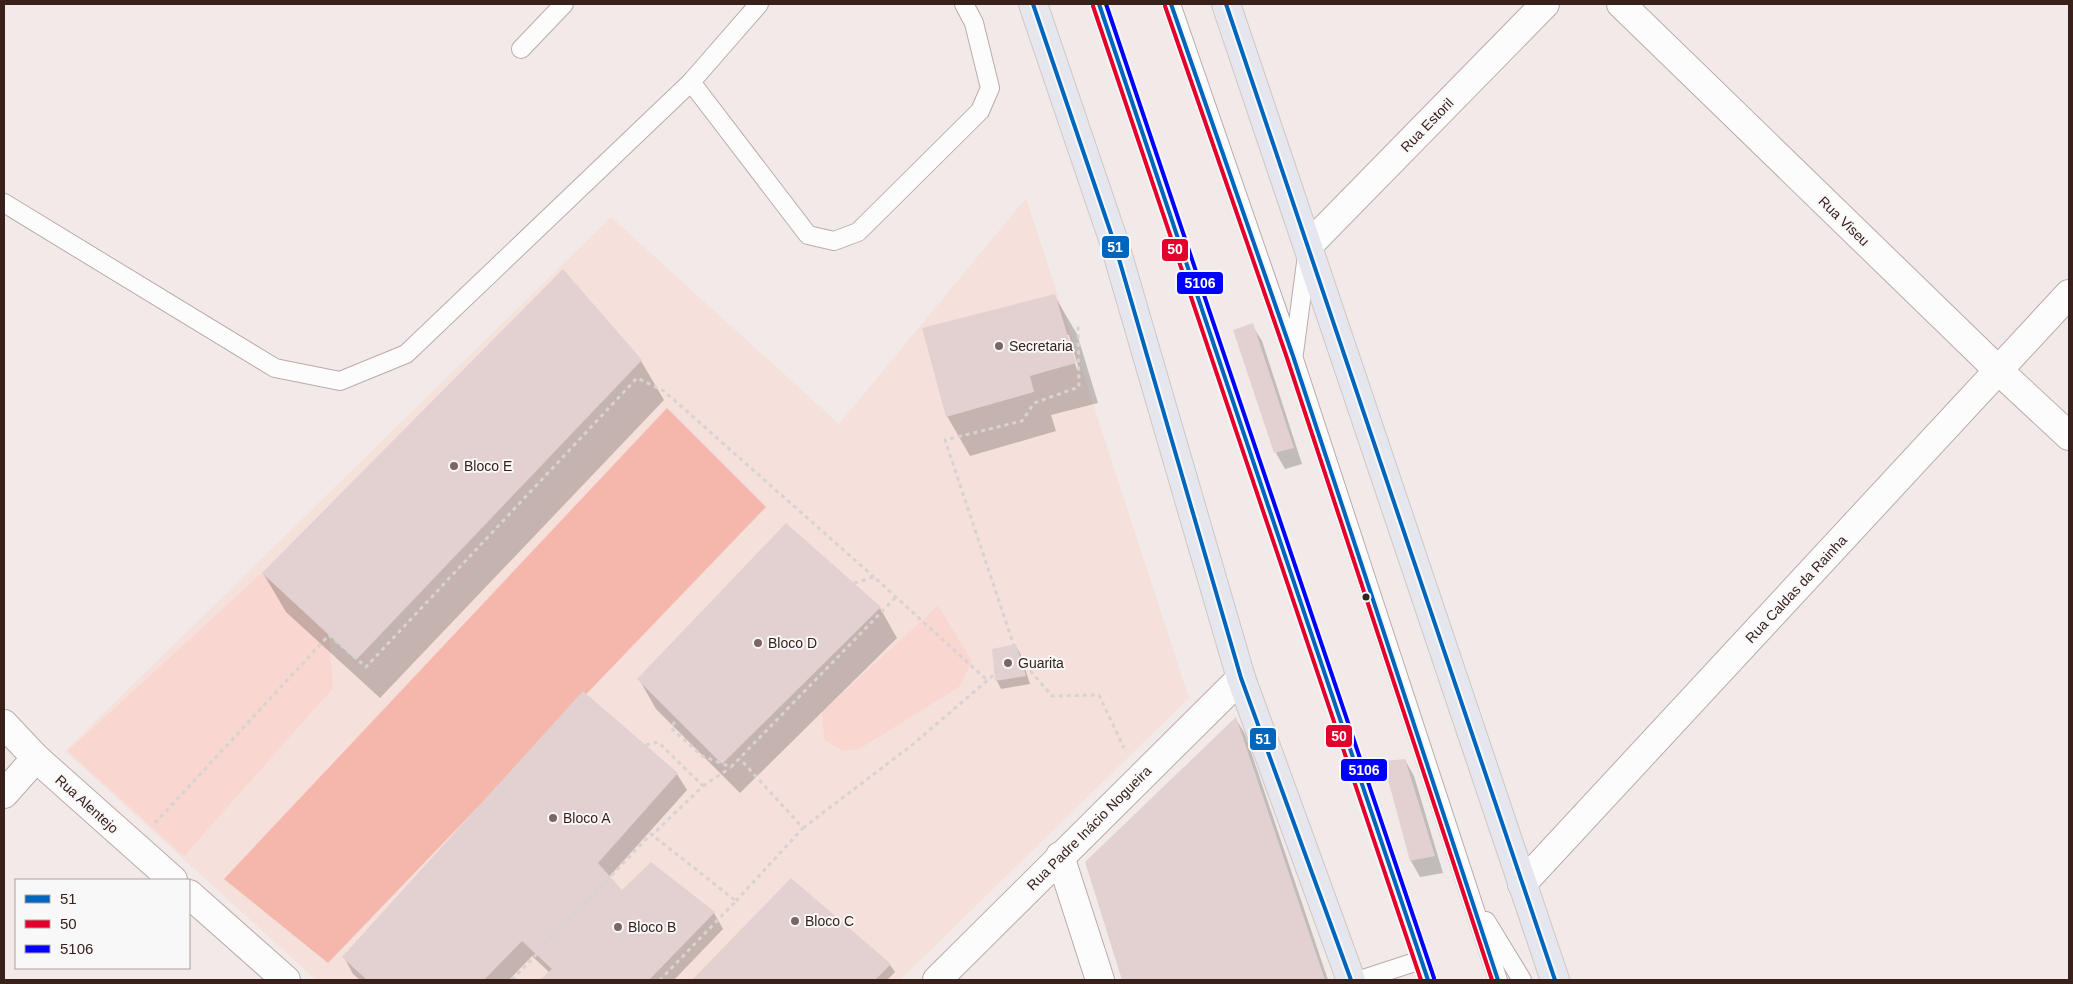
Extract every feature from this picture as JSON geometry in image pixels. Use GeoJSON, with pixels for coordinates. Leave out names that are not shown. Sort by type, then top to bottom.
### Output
{"type":"FeatureCollection","features":[{"type":"Feature","properties":{"kind":"highway"},"geometry":{"type":"LineString","coordinates":[[1033,4],[1114,242],[1241,678],[1351,980]]}},
{"type":"Feature","properties":{"kind":"highway"},"geometry":{"type":"LineString","coordinates":[[1226,4],[1309,245],[1555,980]]}},
{"type":"Feature","properties":{"kind":"street","name":"Rua Estoril"},"geometry":{"type":"LineString","coordinates":[[1309,245],[1545,4]]}},
{"type":"Feature","properties":{"kind":"street","name":"Rua Viseu"},"geometry":{"type":"LineString","coordinates":[[1621,4],[1998,370],[2069,436]]}},
{"type":"Feature","properties":{"kind":"street","name":"Rua Caldas da Rainha"},"geometry":{"type":"LineString","coordinates":[[1522,884],[2069,294]]}},
{"type":"Feature","properties":{"kind":"street","name":"Rua Padre Inácio Nogueira"},"geometry":{"type":"LineString","coordinates":[[937,980],[1241,678]]}},
{"type":"Feature","properties":{"kind":"street","name":"Rua Alentejo"},"geometry":{"type":"LineString","coordinates":[[4,724],[36,758],[172,879]]}},
{"type":"Feature","properties":{"kind":"street"},"geometry":{"type":"LineString","coordinates":[[4,794],[36,758]]}},
{"type":"Feature","properties":{"kind":"street"},"geometry":{"type":"LineString","coordinates":[[1060,856],[1100,980]]}},
{"type":"Feature","properties":{"kind":"street"},"geometry":{"type":"LineString","coordinates":[[190,895],[286,980]]}},
{"type":"Feature","properties":{"kind":"lane"},"geometry":{"type":"LineString","coordinates":[[521,49],[564,4]]}},
{"type":"Feature","properties":{"kind":"lane"},"geometry":{"type":"LineString","coordinates":[[4,203],[275,368],[340,381],[406,354],[692,82],[759,4]]}},
{"type":"Feature","properties":{"kind":"lane"},"geometry":{"type":"LineString","coordinates":[[692,82],[808,235],[834,241],[858,232],[980,111],[990,88],[974,23],[964,4]]}},
{"type":"Feature","properties":{"kind":"lane"},"geometry":{"type":"LineString","coordinates":[[1099,4],[1428,980]]}},
{"type":"Feature","properties":{"kind":"lane"},"geometry":{"type":"LineString","coordinates":[[1171,4],[1293,356],[1498,980]]}},
{"type":"Feature","properties":{"kind":"lane"},"geometry":{"type":"LineString","coordinates":[[1293,356],[1309,245]]}},
{"type":"Feature","properties":{"kind":"lane"},"geometry":{"type":"LineString","coordinates":[[1470,893],[1522,980]]}},
{"type":"Feature","properties":{"kind":"lane"},"geometry":{"type":"LineString","coordinates":[[1360,980],[1421,960]]}},
{"type":"Feature","properties":{"kind":"path"},"geometry":{"type":"LineString","coordinates":[[1078,326],[1080,387],[1034,403],[1022,421],[945,440],[1017,655],[1052,696],[1099,695],[1138,779]]}},
{"type":"Feature","properties":{"kind":"path"},"geometry":{"type":"LineString","coordinates":[[134,846],[329,635],[366,667],[637,378],[664,392],[874,577],[987,680]]}},
{"type":"Feature","properties":{"kind":"path"},"geometry":{"type":"LineString","coordinates":[[854,583],[874,577]]}},
{"type":"Feature","properties":{"kind":"path"},"geometry":{"type":"LineString","coordinates":[[512,980],[702,786],[731,767],[896,597]]}},
{"type":"Feature","properties":{"kind":"path"},"geometry":{"type":"LineString","coordinates":[[660,980],[803,828],[912,745],[1017,655]]}},
{"type":"Feature","properties":{"kind":"path"},"geometry":{"type":"LineString","coordinates":[[679,715],[671,728],[702,756],[731,767]]}},
{"type":"Feature","properties":{"kind":"path"},"geometry":{"type":"LineString","coordinates":[[646,745],[658,742],[702,786]]}},
{"type":"Feature","properties":{"kind":"path"},"geometry":{"type":"LineString","coordinates":[[740,759],[803,828]]}},
{"type":"Feature","properties":{"kind":"path"},"geometry":{"type":"LineString","coordinates":[[652,835],[736,901]]}},
{"type":"Feature","properties":{"kind":"shaded area"},"geometry":{"type":"Polygon","coordinates":[[[1026,198],[1189,698],[900,980],[316,980],[65,751],[611,217],[839,424],[1026,198]]]}},
{"type":"Feature","properties":{"kind":"shaded area"},"geometry":{"type":"Polygon","coordinates":[[[667,408],[766,507],[328,963],[224,879],[667,408]]]}},
{"type":"Feature","properties":{"kind":"shaded area"},"geometry":{"type":"Polygon","coordinates":[[[262,573],[329,635],[333,688],[184,856],[68,751],[262,573]]]}},
{"type":"Feature","properties":{"kind":"shaded area"},"geometry":{"type":"Polygon","coordinates":[[[938,606],[972,661],[959,687],[859,749],[843,751],[824,739],[822,712],[938,606]]]}},
{"type":"Feature","properties":{"kind":"building","name":"Bloco E"},"geometry":{"type":"Polygon","coordinates":[[[563,269],[642,360],[356,660],[262,573],[563,269]]]}},
{"type":"Feature","properties":{"kind":"building","name":"Secretaria"},"geometry":{"type":"Polygon","coordinates":[[[1055,294],[1076,363],[1030,376],[1034,392],[946,417],[922,328],[1055,294]]]}},
{"type":"Feature","properties":{"kind":"building"},"geometry":{"type":"Polygon","coordinates":[[[1253,323],[1294,448],[1274,453],[1233,330],[1253,323]]]}},
{"type":"Feature","properties":{"kind":"building","name":"Bloco D"},"geometry":{"type":"Polygon","coordinates":[[[786,523],[881,607],[722,764],[637,679],[786,523]]]}},
{"type":"Feature","properties":{"kind":"building","name":"Guarita"},"geometry":{"type":"Polygon","coordinates":[[[1016,644],[1026,676],[995,681],[992,649],[1016,644]]]}},
{"type":"Feature","properties":{"kind":"building","name":"Bloco A"},"geometry":{"type":"Polygon","coordinates":[[[583,691],[678,773],[598,863],[622,890],[651,862],[715,912],[649,980],[540,980],[552,969],[522,941],[484,980],[367,980],[342,957],[583,691]]]}},
{"type":"Feature","properties":{"kind":"building"},"geometry":{"type":"Polygon","coordinates":[[[1236,717],[1325,980],[1122,980],[1085,862],[1236,717]]]}},
{"type":"Feature","properties":{"kind":"building"},"geometry":{"type":"Polygon","coordinates":[[[1405,759],[1435,856],[1410,861],[1383,761],[1405,759]]]}},
{"type":"Feature","properties":{"kind":"building","name":"Bloco C"},"geometry":{"type":"Polygon","coordinates":[[[791,878],[891,964],[875,980],[692,980],[791,878]]]}},
{"type":"Feature","properties":{"kind":"transit line","name":"51"},"geometry":{"type":"LineString","coordinates":[[1033,4],[1114,242],[1241,678],[1351,980]]}},
{"type":"Feature","properties":{"kind":"transit line","name":"51"},"geometry":{"type":"LineString","coordinates":[[1099,4],[1428,980]]}},
{"type":"Feature","properties":{"kind":"transit line","name":"5106"},"geometry":{"type":"LineString","coordinates":[[1106,4],[1434,978]]}},
{"type":"Feature","properties":{"kind":"transit line","name":"51"},"geometry":{"type":"LineString","coordinates":[[1171,4],[1293,356],[1498,980]]}},
{"type":"Feature","properties":{"kind":"transit line","name":"51"},"geometry":{"type":"LineString","coordinates":[[1226,4],[1555,980]]}},
{"type":"Feature","properties":{"kind":"transit line","name":"50"},"geometry":{"type":"LineString","coordinates":[[1093,6],[1421,980]]}},
{"type":"Feature","properties":{"kind":"transit line","name":"50"},"geometry":{"type":"LineString","coordinates":[[1165,6],[1287,358],[1492,980]]}},
{"type":"Feature","properties":{"kind":"place","name":"Secretaria"},"geometry":{"type":"Point","coordinates":[999,346]}},
{"type":"Feature","properties":{"kind":"place","name":"Bloco E"},"geometry":{"type":"Point","coordinates":[454,466]}},
{"type":"Feature","properties":{"kind":"place","name":"Bloco D"},"geometry":{"type":"Point","coordinates":[758,643]}},
{"type":"Feature","properties":{"kind":"place","name":"Guarita"},"geometry":{"type":"Point","coordinates":[1008,663]}},
{"type":"Feature","properties":{"kind":"place","name":"Bloco A"},"geometry":{"type":"Point","coordinates":[553,818]}},
{"type":"Feature","properties":{"kind":"place","name":"Bloco C"},"geometry":{"type":"Point","coordinates":[795,921]}},
{"type":"Feature","properties":{"kind":"place","name":"Bloco B"},"geometry":{"type":"Point","coordinates":[618,927]}}]}
